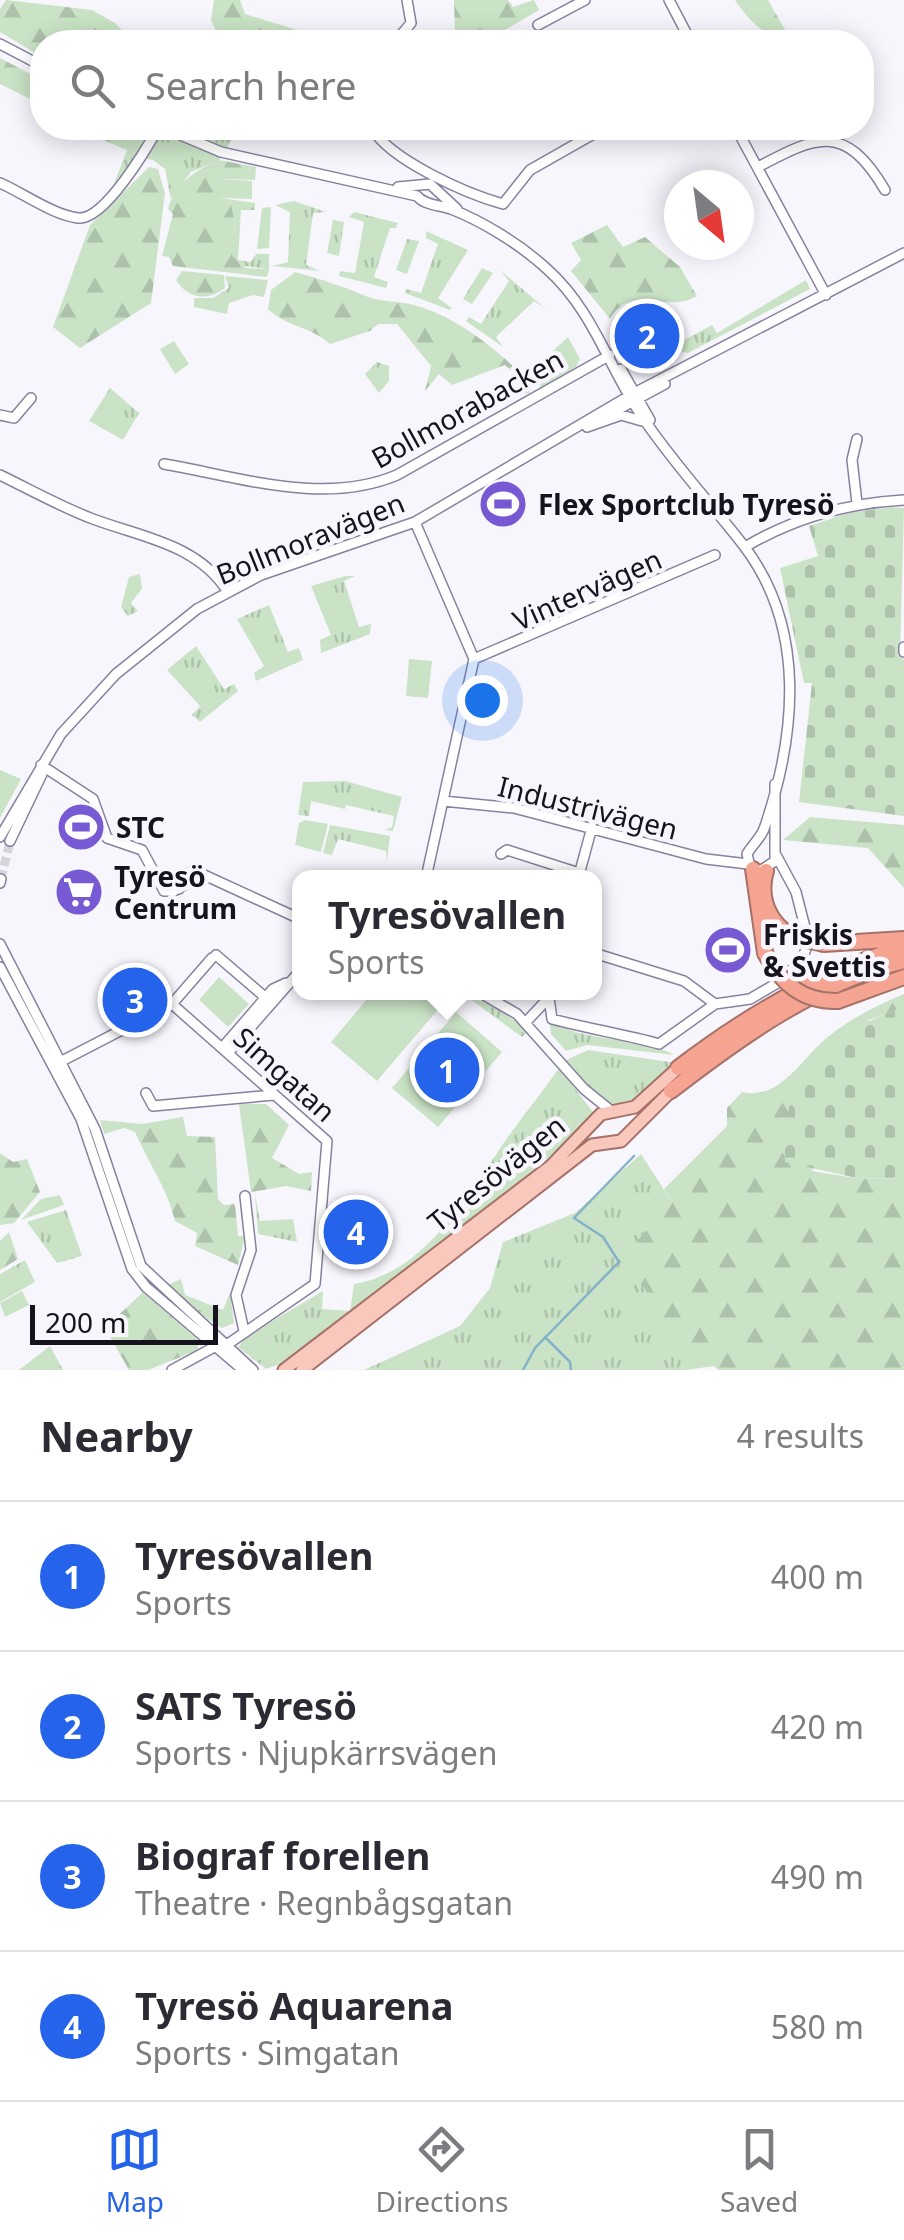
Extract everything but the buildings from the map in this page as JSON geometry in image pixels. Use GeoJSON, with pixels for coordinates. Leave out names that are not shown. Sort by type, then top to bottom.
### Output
{"type":"FeatureCollection","features":[{"type":"Feature","properties":{"kind":"highway"},"geometry":{"type":"LineString","coordinates":[[759,868],[770,916],[802,940],[824,944],[904,939]]}},
{"type":"Feature","properties":{"kind":"highway"},"geometry":{"type":"LineString","coordinates":[[759,868],[765,953],[780,978],[794,990],[811,998],[838,1001],[904,977]]}},
{"type":"Feature","properties":{"kind":"highway","name":"Tyresövägen"},"geometry":{"type":"LineString","coordinates":[[678,1068],[787,995],[842,968],[904,947]]}},
{"type":"Feature","properties":{"kind":"highway","name":"Tyresövägen"},"geometry":{"type":"LineString","coordinates":[[671,1090],[735,1042],[804,1001],[904,961]]}},
{"type":"Feature","properties":{"kind":"main road","name":"Tyresövägen"},"geometry":{"type":"LineString","coordinates":[[299,1365],[552,1166],[597,1120],[638,1104],[678,1068]]}},
{"type":"Feature","properties":{"kind":"main road","name":"Tyresövägen"},"geometry":{"type":"LineString","coordinates":[[281,1370],[299,1365],[587,1148],[618,1142],[671,1090]]}},
{"type":"Feature","properties":{"kind":"main road"},"geometry":{"type":"LineString","coordinates":[[616,1111],[628,1122],[627,1134]]}},
{"type":"Feature","properties":{"kind":"main road","name":"Tyresövägen"},"geometry":{"type":"LineString","coordinates":[[597,1120],[605,1142]]}},
{"type":"Feature","properties":{"kind":"street"},"geometry":{"type":"LineString","coordinates":[[404,30],[410,23],[406,0]]}},
{"type":"Feature","properties":{"kind":"street"},"geometry":{"type":"LineString","coordinates":[[538,25],[584,0]]}},
{"type":"Feature","properties":{"kind":"street"},"geometry":{"type":"LineString","coordinates":[[668,0],[684,30]]}},
{"type":"Feature","properties":{"kind":"street"},"geometry":{"type":"LineString","coordinates":[[0,44],[30,60]]}},
{"type":"Feature","properties":{"kind":"street"},"geometry":{"type":"LineString","coordinates":[[0,183],[75,217],[90,216],[135,169],[153,140]]}},
{"type":"Feature","properties":{"kind":"street"},"geometry":{"type":"LineString","coordinates":[[191,140],[221,152],[390,188],[428,189],[545,267],[581,305],[662,444]]}},
{"type":"Feature","properties":{"kind":"street"},"geometry":{"type":"LineString","coordinates":[[381,140],[388,148],[436,174],[503,204],[530,170],[583,140]]}},
{"type":"Feature","properties":{"kind":"street"},"geometry":{"type":"LineString","coordinates":[[743,140],[826,296]]}},
{"type":"Feature","properties":{"kind":"street"},"geometry":{"type":"LineString","coordinates":[[758,167],[802,142],[828,140],[874,170],[885,190]]}},
{"type":"Feature","properties":{"kind":"street"},"geometry":{"type":"LineString","coordinates":[[436,174],[428,189],[431,202],[462,214]]}},
{"type":"Feature","properties":{"kind":"street","name":"Bollmoravägen"},"geometry":{"type":"LineString","coordinates":[[5,839],[43,766],[77,716],[144,650],[228,592],[261,575],[415,522],[635,397],[904,253]]}},
{"type":"Feature","properties":{"kind":"street","name":"Bollmorabacken"},"geometry":{"type":"LineString","coordinates":[[164,464],[302,488],[365,488],[397,475],[610,355]]}},
{"type":"Feature","properties":{"kind":"street"},"geometry":{"type":"LineString","coordinates":[[635,397],[662,444],[745,547],[772,596],[790,659],[789,719],[763,832],[751,847]]}},
{"type":"Feature","properties":{"kind":"street"},"geometry":{"type":"LineString","coordinates":[[0,414],[14,418],[31,398]]}},
{"type":"Feature","properties":{"kind":"street","name":"Bollmoravägen"},"geometry":{"type":"LineString","coordinates":[[579,429],[621,414],[648,424]]}},
{"type":"Feature","properties":{"kind":"street"},"geometry":{"type":"LineString","coordinates":[[857,439],[852,460],[857,503]]}},
{"type":"Feature","properties":{"kind":"street"},"geometry":{"type":"LineString","coordinates":[[1,476],[90,518],[190,554],[208,566],[228,592]]}},
{"type":"Feature","properties":{"kind":"street"},"geometry":{"type":"LineString","coordinates":[[745,547],[825,511],[857,503],[904,500]]}},
{"type":"Feature","properties":{"kind":"street"},"geometry":{"type":"LineString","coordinates":[[415,522],[474,660],[428,870]]}},
{"type":"Feature","properties":{"kind":"street","name":"Vintervägen"},"geometry":{"type":"LineString","coordinates":[[474,660],[715,555]]}},
{"type":"Feature","properties":{"kind":"street"},"geometry":{"type":"LineString","coordinates":[[43,766],[93,799],[107,838],[142,850],[164,891],[179,889],[198,874],[292,915]]}},
{"type":"Feature","properties":{"kind":"street"},"geometry":{"type":"LineString","coordinates":[[751,847],[759,868],[774,852],[774,784]]}},
{"type":"Feature","properties":{"kind":"street","name":"Industrivägen"},"geometry":{"type":"LineString","coordinates":[[443,801],[514,808],[721,861],[785,868]]}},
{"type":"Feature","properties":{"kind":"street"},"geometry":{"type":"LineString","coordinates":[[580,870],[592,828]]}},
{"type":"Feature","properties":{"kind":"street"},"geometry":{"type":"LineString","coordinates":[[552,1000],[552,1019],[604,1035],[616,1032],[660,1044],[716,1004],[750,1000],[801,963],[802,940],[785,868],[774,852],[765,843],[721,861]]}},
{"type":"Feature","properties":{"kind":"street"},"geometry":{"type":"LineString","coordinates":[[501,854],[507,850],[565,870]]}},
{"type":"Feature","properties":{"kind":"street"},"geometry":{"type":"LineString","coordinates":[[0,944],[90,1140],[132,1269],[146,1287],[216,1346],[251,1369]]}},
{"type":"Feature","properties":{"kind":"street"},"geometry":{"type":"LineString","coordinates":[[602,955],[684,981],[716,1004]]}},
{"type":"Feature","properties":{"kind":"street"},"geometry":{"type":"LineString","coordinates":[[57,1064],[172,1004],[214,957],[266,998]]}},
{"type":"Feature","properties":{"kind":"street"},"geometry":{"type":"LineString","coordinates":[[0,967],[57,1064]]}},
{"type":"Feature","properties":{"kind":"street"},"geometry":{"type":"LineString","coordinates":[[225,1050],[292,979]]}},
{"type":"Feature","properties":{"kind":"street"},"geometry":{"type":"LineString","coordinates":[[225,1050],[272,989],[289,982]]}},
{"type":"Feature","properties":{"kind":"street"},"geometry":{"type":"LineString","coordinates":[[492,1000],[526,1022],[590,1096],[616,1111]]}},
{"type":"Feature","properties":{"kind":"street"},"geometry":{"type":"LineString","coordinates":[[526,1022],[547,1000]]}},
{"type":"Feature","properties":{"kind":"street","name":"Simgatan"},"geometry":{"type":"LineString","coordinates":[[172,1004],[327,1142],[320,1255],[310,1292],[244,1331]]}},
{"type":"Feature","properties":{"kind":"street"},"geometry":{"type":"LineString","coordinates":[[146,1092],[153,1106],[274,1095]]}},
{"type":"Feature","properties":{"kind":"street"},"geometry":{"type":"LineString","coordinates":[[590,1096],[597,1120]]}},
{"type":"Feature","properties":{"kind":"street"},"geometry":{"type":"LineString","coordinates":[[172,1370],[216,1346],[228,1344],[244,1331],[236,1295],[251,1250],[245,1196]]}},
{"type":"Feature","properties":{"kind":"street"},"geometry":{"type":"LineString","coordinates":[[125,1238],[153,1280],[228,1344],[251,1369]]}},
{"type":"Feature","properties":{"kind":"green space"},"geometry":{"type":"Polygon","coordinates":[[[6,0],[92,10],[122,30],[30,30],[30,50],[0,32],[0,9],[6,0]]]}},
{"type":"Feature","properties":{"kind":"green space"},"geometry":{"type":"Polygon","coordinates":[[[214,0],[240,0],[245,14],[297,30],[216,30],[211,20],[214,0]]]}},
{"type":"Feature","properties":{"kind":"green space"},"geometry":{"type":"Polygon","coordinates":[[[454,0],[508,0],[513,7],[534,0],[539,10],[505,30],[455,30],[454,0]]]}},
{"type":"Feature","properties":{"kind":"green space"},"geometry":{"type":"Polygon","coordinates":[[[735,0],[768,0],[785,30],[762,30],[735,0]]]}},
{"type":"Feature","properties":{"kind":"green space"},"geometry":{"type":"Polygon","coordinates":[[[0,58],[30,74],[30,99],[0,84],[0,58]]]}},
{"type":"Feature","properties":{"kind":"green space"},"geometry":{"type":"Polygon","coordinates":[[[103,140],[232,140],[219,160],[191,172],[171,199],[165,169],[153,160],[136,157],[113,186],[127,150],[103,140]]]}},
{"type":"Feature","properties":{"kind":"green space"},"geometry":{"type":"Polygon","coordinates":[[[219,160],[256,167],[255,180],[221,179],[221,198],[231,204],[236,227],[232,256],[246,268],[269,269],[267,277],[173,266],[169,257],[162,256],[173,214],[168,209],[176,191],[195,173],[219,160]]]}},
{"type":"Feature","properties":{"kind":"green space"},"geometry":{"type":"Polygon","coordinates":[[[149,167],[158,169],[165,193],[151,303],[80,348],[53,327],[90,225],[149,167]]]}},
{"type":"Feature","properties":{"kind":"green space"},"geometry":{"type":"Polygon","coordinates":[[[220,179],[252,181],[252,199],[221,198],[220,179]]]}},
{"type":"Feature","properties":{"kind":"green space"},"geometry":{"type":"Polygon","coordinates":[[[221,198],[255,203],[255,210],[241,210],[238,260],[251,262],[256,254],[269,254],[269,269],[237,265],[231,256],[236,227],[231,204],[221,198]]]}},
{"type":"Feature","properties":{"kind":"green space"},"geometry":{"type":"Polygon","coordinates":[[[294,201],[326,212],[313,213],[306,265],[320,271],[272,266],[288,262],[290,212],[275,205],[294,201]]]}},
{"type":"Feature","properties":{"kind":"green space"},"geometry":{"type":"Polygon","coordinates":[[[271,207],[269,248],[257,249],[262,208],[271,207]]]}},
{"type":"Feature","properties":{"kind":"green space"},"geometry":{"type":"Polygon","coordinates":[[[354,212],[398,223],[396,228],[390,228],[374,277],[388,282],[386,288],[339,276],[340,271],[355,273],[364,222],[349,217],[354,212]]]}},
{"type":"Feature","properties":{"kind":"green space"},"geometry":{"type":"Polygon","coordinates":[[[333,220],[344,222],[339,256],[327,253],[333,220]]]}},
{"type":"Feature","properties":{"kind":"green space"},"geometry":{"type":"Polygon","coordinates":[[[607,225],[623,247],[645,237],[664,253],[664,260],[672,260],[680,267],[697,296],[685,301],[629,302],[610,319],[571,271],[581,260],[571,243],[607,225]]]}},
{"type":"Feature","properties":{"kind":"green space"},"geometry":{"type":"Polygon","coordinates":[[[426,231],[468,250],[438,298],[450,310],[405,293],[406,289],[421,293],[438,244],[426,238],[426,231]]]}},
{"type":"Feature","properties":{"kind":"green space"},"geometry":{"type":"Polygon","coordinates":[[[407,239],[419,241],[407,274],[396,270],[407,239]]]}},
{"type":"Feature","properties":{"kind":"green space"},"geometry":{"type":"Polygon","coordinates":[[[482,268],[493,273],[472,304],[463,299],[482,268]]]}},
{"type":"Feature","properties":{"kind":"green space"},"geometry":{"type":"Polygon","coordinates":[[[500,270],[546,309],[534,301],[496,337],[503,347],[466,321],[469,317],[481,324],[509,281],[500,270]]]}},
{"type":"Feature","properties":{"kind":"green space"},"geometry":{"type":"Polygon","coordinates":[[[182,271],[224,275],[225,288],[212,295],[192,295],[176,280],[182,271]]]}},
{"type":"Feature","properties":{"kind":"green space"},"geometry":{"type":"Polygon","coordinates":[[[295,272],[447,318],[477,336],[517,370],[530,382],[529,393],[524,394],[524,383],[505,365],[452,385],[439,374],[425,391],[431,366],[397,324],[378,324],[370,331],[330,344],[283,320],[268,309],[271,290],[295,272]]]}},
{"type":"Feature","properties":{"kind":"green space"},"geometry":{"type":"Polygon","coordinates":[[[225,276],[268,280],[264,297],[253,295],[229,303],[227,314],[194,307],[194,298],[213,298],[229,288],[225,276]]]}},
{"type":"Feature","properties":{"kind":"green space"},"geometry":{"type":"Polygon","coordinates":[[[806,280],[810,289],[688,353],[679,351],[686,339],[712,325],[717,333],[806,280]]]}},
{"type":"Feature","properties":{"kind":"green space"},"geometry":{"type":"Polygon","coordinates":[[[568,337],[580,359],[576,367],[541,387],[529,373],[568,337]]]}},
{"type":"Feature","properties":{"kind":"green space"},"geometry":{"type":"Polygon","coordinates":[[[174,341],[189,364],[175,374],[160,349],[174,341]]]}},
{"type":"Feature","properties":{"kind":"green space"},"geometry":{"type":"Polygon","coordinates":[[[377,362],[389,366],[389,381],[379,393],[365,374],[377,362]]]}},
{"type":"Feature","properties":{"kind":"green space"},"geometry":{"type":"Polygon","coordinates":[[[110,388],[139,413],[123,440],[89,421],[110,388]]]}},
{"type":"Feature","properties":{"kind":"green space"},"geometry":{"type":"Polygon","coordinates":[[[904,508],[900,654],[904,660],[904,816],[799,802],[812,683],[804,683],[780,568],[818,556],[809,526],[848,513],[904,508]]]}},
{"type":"Feature","properties":{"kind":"green space"},"geometry":{"type":"Polygon","coordinates":[[[140,574],[142,589],[131,603],[138,611],[128,616],[121,607],[129,577],[140,574]]]}},
{"type":"Feature","properties":{"kind":"green space"},"geometry":{"type":"Polygon","coordinates":[[[355,576],[344,581],[359,627],[371,624],[370,634],[321,653],[320,640],[331,635],[311,586],[355,576]]]}},
{"type":"Feature","properties":{"kind":"green space"},"geometry":{"type":"Polygon","coordinates":[[[269,605],[288,652],[299,648],[303,660],[256,681],[254,673],[264,666],[237,619],[269,605]]]}},
{"type":"Feature","properties":{"kind":"green space"},"geometry":{"type":"Polygon","coordinates":[[[196,646],[224,689],[234,684],[238,691],[200,722],[192,715],[200,706],[167,670],[196,646]]]}},
{"type":"Feature","properties":{"kind":"green space"},"geometry":{"type":"Polygon","coordinates":[[[409,659],[432,661],[428,698],[406,696],[409,659]]]}},
{"type":"Feature","properties":{"kind":"green space"},"geometry":{"type":"Polygon","coordinates":[[[0,770],[21,779],[0,818],[0,770]]]}},
{"type":"Feature","properties":{"kind":"green space"},"geometry":{"type":"Polygon","coordinates":[[[345,781],[402,797],[393,831],[385,830],[392,827],[394,816],[346,805],[345,809],[311,801],[309,816],[298,815],[303,782],[345,781]]]}},
{"type":"Feature","properties":{"kind":"green space"},"geometry":{"type":"Polygon","coordinates":[[[810,817],[904,825],[904,888],[868,848],[783,840],[810,817]]]}},
{"type":"Feature","properties":{"kind":"green space"},"geometry":{"type":"Polygon","coordinates":[[[305,820],[328,824],[321,852],[295,845],[299,823],[305,820]]]}},
{"type":"Feature","properties":{"kind":"green space"},"geometry":{"type":"Polygon","coordinates":[[[330,825],[390,836],[387,861],[386,851],[338,839],[332,855],[323,853],[330,825]]]}},
{"type":"Feature","properties":{"kind":"green space"},"geometry":{"type":"Polygon","coordinates":[[[219,977],[249,1004],[228,1027],[199,1000],[219,977]]]}},
{"type":"Feature","properties":{"kind":"green space"},"geometry":{"type":"Polygon","coordinates":[[[904,994],[904,1007],[869,1020],[812,1171],[861,1179],[904,1178],[904,1370],[718,1370],[714,1366],[685,1370],[627,1252],[672,1202],[664,1189],[727,1126],[727,1108],[742,1092],[756,1093],[780,1084],[837,1029],[904,994]]]}},
{"type":"Feature","properties":{"kind":"green space"},"geometry":{"type":"Polygon","coordinates":[[[366,1000],[434,1000],[441,1006],[377,1081],[331,1042],[366,1000]]]}},
{"type":"Feature","properties":{"kind":"green space"},"geometry":{"type":"Polygon","coordinates":[[[472,1000],[497,1008],[529,1031],[522,1037],[472,1000]]]}},
{"type":"Feature","properties":{"kind":"green space"},"geometry":{"type":"Polygon","coordinates":[[[904,1007],[904,1178],[861,1179],[785,1162],[790,1104],[813,1062],[852,1030],[904,1007]]]}},
{"type":"Feature","properties":{"kind":"green space"},"geometry":{"type":"Polygon","coordinates":[[[456,1012],[502,1052],[438,1127],[392,1088],[456,1012]]]}},
{"type":"Feature","properties":{"kind":"green space"},"geometry":{"type":"Polygon","coordinates":[[[549,1019],[579,1033],[643,1043],[674,1055],[587,1045],[566,1051],[551,1034],[549,1019]]]}},
{"type":"Feature","properties":{"kind":"green space"},"geometry":{"type":"Polygon","coordinates":[[[588,1050],[676,1063],[636,1104],[612,1107],[585,1084],[566,1060],[588,1050]]]}},
{"type":"Feature","properties":{"kind":"green space"},"geometry":{"type":"Polygon","coordinates":[[[559,1068],[593,1112],[592,1124],[460,1231],[286,1362],[266,1369],[238,1347],[247,1336],[323,1291],[322,1309],[350,1311],[354,1284],[379,1277],[422,1249],[458,1209],[559,1068]]]}},
{"type":"Feature","properties":{"kind":"green space"},"geometry":{"type":"Polygon","coordinates":[[[239,1104],[266,1104],[289,1125],[272,1158],[299,1174],[312,1172],[311,1191],[286,1186],[251,1192],[239,1104]]]}},
{"type":"Feature","properties":{"kind":"green space"},"geometry":{"type":"Polygon","coordinates":[[[183,1117],[187,1136],[215,1137],[218,1199],[224,1205],[235,1204],[238,1236],[245,1236],[238,1265],[195,1246],[197,1233],[175,1221],[135,1132],[124,1128],[104,1134],[100,1120],[142,1124],[183,1117]]]}},
{"type":"Feature","properties":{"kind":"green space"},"geometry":{"type":"Polygon","coordinates":[[[0,1153],[13,1162],[27,1159],[40,1192],[14,1223],[0,1225],[0,1153]]]}},
{"type":"Feature","properties":{"kind":"green space"},"geometry":{"type":"Polygon","coordinates":[[[641,1154],[672,1202],[661,1317],[685,1370],[364,1370],[460,1326],[490,1288],[503,1242],[575,1213],[641,1154]]]}},
{"type":"Feature","properties":{"kind":"green space"},"geometry":{"type":"Polygon","coordinates":[[[255,1194],[260,1221],[293,1219],[297,1242],[258,1234],[255,1194]]]}},
{"type":"Feature","properties":{"kind":"green space"},"geometry":{"type":"Polygon","coordinates":[[[60,1195],[64,1205],[21,1220],[41,1199],[60,1195]]]}},
{"type":"Feature","properties":{"kind":"green space"},"geometry":{"type":"Polygon","coordinates":[[[66,1210],[82,1256],[57,1263],[27,1222],[66,1210]]]}},
{"type":"Feature","properties":{"kind":"green space"},"geometry":{"type":"Polygon","coordinates":[[[9,1232],[18,1259],[0,1270],[0,1241],[9,1232]]]}},
{"type":"Feature","properties":{"kind":"green space"},"geometry":{"type":"Polygon","coordinates":[[[25,1260],[35,1282],[0,1302],[0,1274],[25,1260]]]}},
{"type":"Feature","properties":{"kind":"green space"},"geometry":{"type":"Polygon","coordinates":[[[181,1279],[185,1295],[223,1310],[230,1292],[234,1323],[222,1328],[165,1286],[181,1279]]]}},
{"type":"Feature","properties":{"kind":"green space"},"geometry":{"type":"Polygon","coordinates":[[[22,1291],[29,1305],[5,1317],[0,1303],[22,1291]]]}},
{"type":"Feature","properties":{"kind":"green space"},"geometry":{"type":"Polygon","coordinates":[[[143,1292],[197,1339],[198,1350],[148,1370],[129,1370],[105,1328],[143,1292]]]}},
{"type":"Feature","properties":{"kind":"green space"},"geometry":{"type":"Polygon","coordinates":[[[50,1346],[63,1370],[19,1370],[50,1346]]]}},
{"type":"Feature","properties":{"kind":"waterway"},"geometry":{"type":"LineString","coordinates":[[523,1370],[535,1348],[619,1262],[603,1237],[574,1218],[634,1156]]}},
{"type":"Feature","properties":{"kind":"waterway"},"geometry":{"type":"LineString","coordinates":[[545,1337],[570,1362],[571,1370]]}},
{"type":"Feature","properties":{"kind":"tunnel"},"geometry":{"type":"LineString","coordinates":[[1,879],[10,841]]}},
{"type":"Feature","properties":{"kind":"place","name":"SATS Tyresö"},"geometry":{"type":"Point","coordinates":[647,336]}},
{"type":"Feature","properties":{"kind":"place","name":"Flex Sportclub Tyresö"},"geometry":{"type":"Point","coordinates":[503,504]}},
{"type":"Feature","properties":{"kind":"place","name":"STC"},"geometry":{"type":"Point","coordinates":[81,827]}},
{"type":"Feature","properties":{"kind":"place","name":"Tyresö Centrum"},"geometry":{"type":"Point","coordinates":[79,892]}},
{"type":"Feature","properties":{"kind":"place","name":"Friskis & Svettis"},"geometry":{"type":"Point","coordinates":[728,950]}},
{"type":"Feature","properties":{"kind":"place","name":"Biograf forellen"},"geometry":{"type":"Point","coordinates":[135,1000]}},
{"type":"Feature","properties":{"kind":"place","name":"Tyresövallen"},"geometry":{"type":"Point","coordinates":[447,1070]}},
{"type":"Feature","properties":{"kind":"place","name":"Tyresö Aquarena"},"geometry":{"type":"Point","coordinates":[356,1232]}}]}
